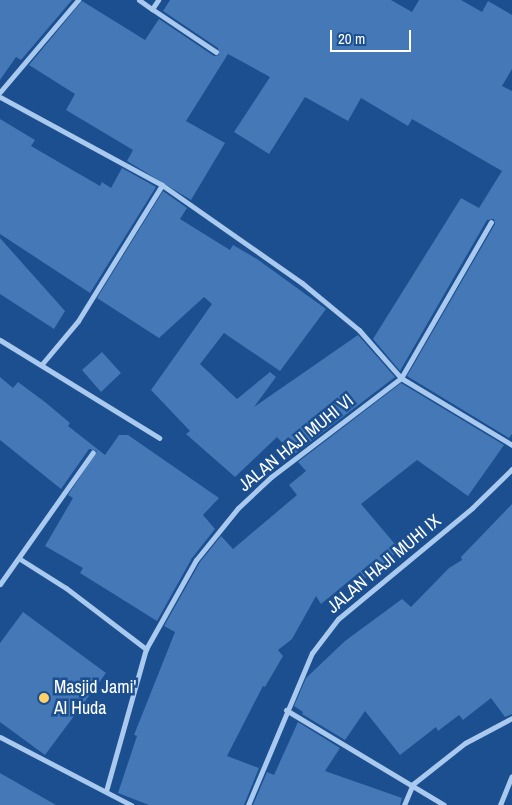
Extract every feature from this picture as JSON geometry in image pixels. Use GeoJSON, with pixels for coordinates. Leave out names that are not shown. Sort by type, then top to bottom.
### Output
{"type":"FeatureCollection","features":[{"type":"Feature","properties":{"kind":"street"},"geometry":{"type":"LineString","coordinates":[[0,92],[78,0]]}},
{"type":"Feature","properties":{"kind":"street"},"geometry":{"type":"LineString","coordinates":[[139,0],[216,52]]}},
{"type":"Feature","properties":{"kind":"street"},"geometry":{"type":"LineString","coordinates":[[152,9],[158,0]]}},
{"type":"Feature","properties":{"kind":"street"},"geometry":{"type":"LineString","coordinates":[[0,98],[162,185],[302,283],[359,330],[401,378],[512,445]]}},
{"type":"Feature","properties":{"kind":"street"},"geometry":{"type":"LineString","coordinates":[[42,364],[78,321],[162,185]]}},
{"type":"Feature","properties":{"kind":"street"},"geometry":{"type":"LineString","coordinates":[[401,378],[491,222]]}},
{"type":"Feature","properties":{"kind":"street"},"geometry":{"type":"LineString","coordinates":[[0,340],[42,364],[159,438]]}},
{"type":"Feature","properties":{"kind":"street","name":"JALAN HAJI MUHI VI"},"geometry":{"type":"LineString","coordinates":[[106,791],[146,649],[196,560],[238,508],[271,477],[401,378]]}},
{"type":"Feature","properties":{"kind":"street"},"geometry":{"type":"LineString","coordinates":[[0,584],[20,559],[94,452]]}},
{"type":"Feature","properties":{"kind":"street","name":"JALAN HAJI MUHI IX"},"geometry":{"type":"LineString","coordinates":[[248,805],[286,710],[312,653],[338,618],[472,508],[512,470]]}},
{"type":"Feature","properties":{"kind":"street"},"geometry":{"type":"LineString","coordinates":[[20,559],[66,588],[146,649]]}},
{"type":"Feature","properties":{"kind":"street"},"geometry":{"type":"LineString","coordinates":[[286,710],[413,784],[444,805]]}},
{"type":"Feature","properties":{"kind":"street"},"geometry":{"type":"LineString","coordinates":[[404,805],[413,784],[465,743],[512,718]]}},
{"type":"Feature","properties":{"kind":"street"},"geometry":{"type":"LineString","coordinates":[[0,737],[131,805]]}},
{"type":"Feature","properties":{"kind":"street"},"geometry":{"type":"LineString","coordinates":[[500,805],[512,776]]}},
{"type":"Feature","properties":{"kind":"building"},"geometry":{"type":"Polygon","coordinates":[[[0,0],[72,0],[21,60],[16,57],[0,80],[0,0]]]}},
{"type":"Feature","properties":{"kind":"building"},"geometry":{"type":"Polygon","coordinates":[[[170,0],[391,0],[412,12],[419,0],[461,0],[482,12],[488,1],[512,15],[512,69],[502,86],[512,91],[512,434],[509,438],[407,376],[495,224],[494,219],[487,220],[400,371],[373,339],[461,198],[479,208],[502,171],[412,119],[408,126],[361,98],[348,121],[305,97],[269,154],[234,132],[270,77],[228,54],[186,121],[225,143],[191,200],[127,161],[133,150],[66,110],[75,94],[29,65],[82,1],[145,40],[159,19],[214,56],[219,55],[218,48],[163,11],[170,0]]]}},
{"type":"Feature","properties":{"kind":"building"},"geometry":{"type":"Polygon","coordinates":[[[0,119],[35,140],[31,146],[100,186],[102,182],[111,188],[122,168],[156,187],[90,293],[0,234],[0,119]]]}},
{"type":"Feature","properties":{"kind":"building"},"geometry":{"type":"Polygon","coordinates":[[[163,191],[187,208],[180,219],[230,250],[233,245],[257,259],[326,309],[280,371],[224,333],[200,364],[237,399],[270,372],[276,377],[254,407],[358,335],[395,377],[293,455],[277,437],[235,477],[186,434],[190,431],[151,390],[212,304],[204,297],[159,338],[97,298],[163,191]]]}},
{"type":"Feature","properties":{"kind":"building"},"geometry":{"type":"Polygon","coordinates":[[[0,238],[65,311],[54,329],[0,294],[0,238]]]}},
{"type":"Feature","properties":{"kind":"building"},"geometry":{"type":"Polygon","coordinates":[[[102,352],[121,373],[101,392],[82,370],[102,352]]]}},
{"type":"Feature","properties":{"kind":"building"},"geometry":{"type":"Polygon","coordinates":[[[0,377],[13,388],[18,382],[45,402],[70,423],[68,426],[105,455],[119,435],[128,435],[219,498],[203,515],[215,529],[192,558],[157,621],[80,573],[83,568],[45,546],[73,498],[68,495],[97,451],[89,449],[61,489],[0,440],[0,377]]]}},
{"type":"Feature","properties":{"kind":"building"},"geometry":{"type":"Polygon","coordinates":[[[401,383],[504,445],[468,496],[417,460],[361,504],[400,550],[365,578],[360,572],[321,604],[316,596],[292,639],[278,650],[283,656],[265,687],[263,686],[227,756],[259,768],[244,805],[149,805],[118,793],[137,736],[134,735],[175,632],[164,626],[200,562],[221,536],[233,549],[297,495],[289,485],[306,471],[298,462],[401,383]]]}},
{"type":"Feature","properties":{"kind":"building"},"geometry":{"type":"Polygon","coordinates":[[[512,504],[512,714],[505,717],[491,698],[463,720],[459,715],[438,731],[436,727],[400,755],[365,711],[345,740],[302,714],[303,712],[294,706],[306,678],[345,641],[402,599],[411,607],[449,568],[462,560],[461,557],[512,504]]]}},
{"type":"Feature","properties":{"kind":"building","name":"Masjid Jami' Al Huda"},"geometry":{"type":"Polygon","coordinates":[[[23,612],[106,673],[45,755],[0,722],[0,643],[23,612]]]}},
{"type":"Feature","properties":{"kind":"building"},"geometry":{"type":"Polygon","coordinates":[[[298,722],[340,748],[325,771],[402,798],[400,805],[253,805],[267,772],[274,775],[298,722]]]}},
{"type":"Feature","properties":{"kind":"building"},"geometry":{"type":"Polygon","coordinates":[[[0,773],[56,805],[0,805],[0,773]]]}},
{"type":"Feature","properties":{"kind":"place","name":"Masjid Jami' Al Huda"},"geometry":{"type":"Point","coordinates":[44,698]}}]}
